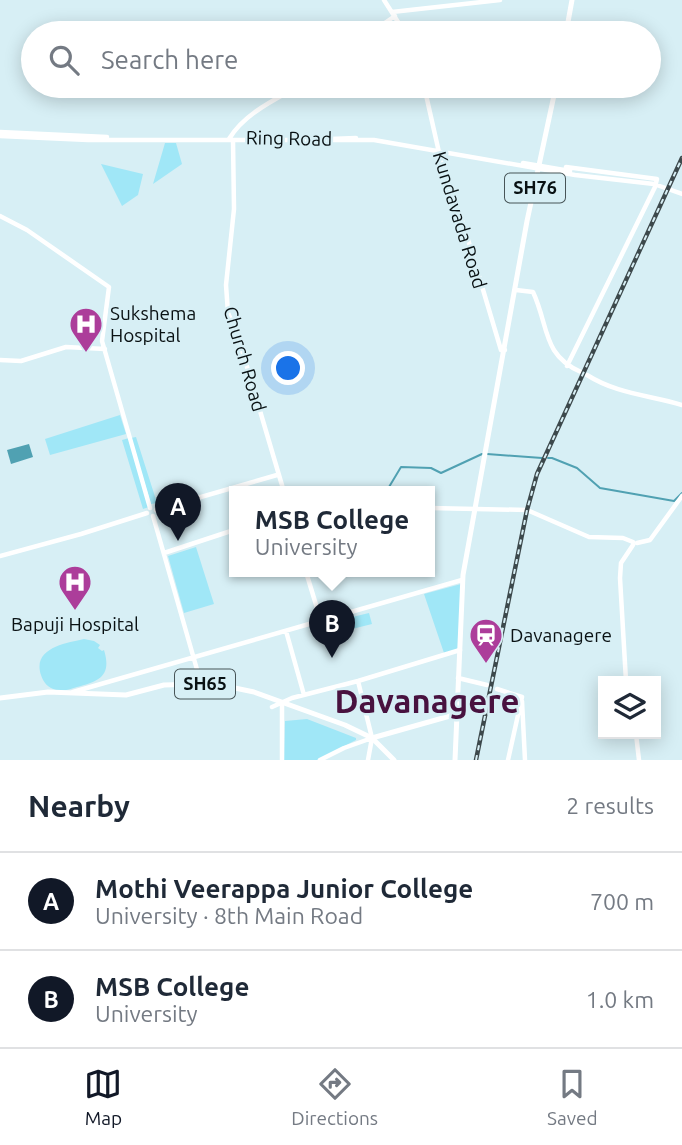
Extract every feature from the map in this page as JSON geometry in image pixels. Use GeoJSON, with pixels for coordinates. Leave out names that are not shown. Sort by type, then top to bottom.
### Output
{"type":"FeatureCollection","features":[{"type":"Feature","properties":{"kind":"main road"},"geometry":{"type":"LineString","coordinates":[[568,21],[572,0]]}},
{"type":"Feature","properties":{"kind":"main road","name":"SH76"},"geometry":{"type":"LineString","coordinates":[[455,760],[462,580],[527,220],[542,168],[554,98]]}},
{"type":"Feature","properties":{"kind":"main road","name":"SH65"},"geometry":{"type":"LineString","coordinates":[[0,699],[36,692],[126,695],[164,685],[204,684],[254,692],[282,703]]}},
{"type":"Feature","properties":{"kind":"main road"},"geometry":{"type":"LineString","coordinates":[[0,699],[79,693]]}},
{"type":"Feature","properties":{"kind":"main road"},"geometry":{"type":"LineString","coordinates":[[282,703],[345,725],[372,738],[394,760]]}},
{"type":"Feature","properties":{"kind":"main road"},"geometry":{"type":"LineString","coordinates":[[372,738],[457,714]]}},
{"type":"Feature","properties":{"kind":"street"},"geometry":{"type":"LineString","coordinates":[[384,0],[398,21]]}},
{"type":"Feature","properties":{"kind":"street"},"geometry":{"type":"LineString","coordinates":[[385,21],[394,14],[500,0]]}},
{"type":"Feature","properties":{"kind":"street"},"geometry":{"type":"LineString","coordinates":[[230,138],[261,108],[278,98]]}},
{"type":"Feature","properties":{"kind":"street","name":"Kundavada Road"},"geometry":{"type":"LineString","coordinates":[[427,98],[443,170],[464,226],[501,350],[505,350]]}},
{"type":"Feature","properties":{"kind":"street","name":"Ring Road"},"geometry":{"type":"LineString","coordinates":[[0,134],[89,140],[374,140],[654,184],[682,192]]}},
{"type":"Feature","properties":{"kind":"street","name":"Church Road"},"geometry":{"type":"LineString","coordinates":[[230,138],[234,209],[227,268],[228,313],[237,333],[282,486]]}},
{"type":"Feature","properties":{"kind":"street"},"geometry":{"type":"LineString","coordinates":[[542,168],[593,170],[657,179],[567,366]]}},
{"type":"Feature","properties":{"kind":"street"},"geometry":{"type":"LineString","coordinates":[[542,168],[571,177],[619,180],[655,187]]}},
{"type":"Feature","properties":{"kind":"street"},"geometry":{"type":"LineString","coordinates":[[0,216],[27,230],[107,284],[110,291],[102,341],[198,673],[204,684]]}},
{"type":"Feature","properties":{"kind":"street"},"geometry":{"type":"LineString","coordinates":[[516,290],[533,292],[557,357],[567,366],[581,372]]}},
{"type":"Feature","properties":{"kind":"street"},"geometry":{"type":"LineString","coordinates":[[0,360],[21,361],[66,347],[105,349]]}},
{"type":"Feature","properties":{"kind":"street"},"geometry":{"type":"LineString","coordinates":[[587,375],[626,394],[641,394],[682,405]]}},
{"type":"Feature","properties":{"kind":"street"},"geometry":{"type":"LineString","coordinates":[[238,486],[277,475]]}},
{"type":"Feature","properties":{"kind":"street"},"geometry":{"type":"LineString","coordinates":[[0,556],[229,489]]}},
{"type":"Feature","properties":{"kind":"street"},"geometry":{"type":"LineString","coordinates":[[626,676],[621,563],[634,543],[650,541],[682,496]]}},
{"type":"Feature","properties":{"kind":"street"},"geometry":{"type":"LineString","coordinates":[[435,508],[527,510],[589,537],[629,538],[634,543]]}},
{"type":"Feature","properties":{"kind":"street"},"geometry":{"type":"LineString","coordinates":[[164,553],[229,532]]}},
{"type":"Feature","properties":{"kind":"street"},"geometry":{"type":"LineString","coordinates":[[308,577],[321,621]]}},
{"type":"Feature","properties":{"kind":"street"},"geometry":{"type":"LineString","coordinates":[[79,693],[122,678],[462,580]]}},
{"type":"Feature","properties":{"kind":"street"},"geometry":{"type":"LineString","coordinates":[[286,631],[304,695]]}},
{"type":"Feature","properties":{"kind":"street"},"geometry":{"type":"LineString","coordinates":[[272,708],[304,695],[460,650]]}},
{"type":"Feature","properties":{"kind":"street"},"geometry":{"type":"LineString","coordinates":[[458,679],[487,686]]}},
{"type":"Feature","properties":{"kind":"street"},"geometry":{"type":"LineString","coordinates":[[358,681],[372,738],[369,760]]}},
{"type":"Feature","properties":{"kind":"street"},"geometry":{"type":"LineString","coordinates":[[498,688],[522,696]]}},
{"type":"Feature","properties":{"kind":"street"},"geometry":{"type":"LineString","coordinates":[[508,760],[522,696]]}},
{"type":"Feature","properties":{"kind":"street"},"geometry":{"type":"LineString","coordinates":[[522,696],[525,760]]}},
{"type":"Feature","properties":{"kind":"street"},"geometry":{"type":"LineString","coordinates":[[282,703],[282,760]]}},
{"type":"Feature","properties":{"kind":"street"},"geometry":{"type":"LineString","coordinates":[[320,760],[372,738]]}},
{"type":"Feature","properties":{"kind":"street"},"geometry":{"type":"LineString","coordinates":[[637,739],[639,760]]}},
{"type":"Feature","properties":{"kind":"shaded area"},"geometry":{"type":"Polygon","coordinates":[[[165,143],[176,143],[182,164],[153,184],[165,143]]]}},
{"type":"Feature","properties":{"kind":"shaded area"},"geometry":{"type":"Polygon","coordinates":[[[101,164],[143,174],[138,195],[122,206],[101,164]]]}},
{"type":"Feature","properties":{"kind":"shaded area"},"geometry":{"type":"Polygon","coordinates":[[[120,415],[126,434],[50,455],[45,439],[120,415]]]}},
{"type":"Feature","properties":{"kind":"shaded area"},"geometry":{"type":"Polygon","coordinates":[[[136,437],[157,503],[151,504],[131,438],[136,437]]]}},
{"type":"Feature","properties":{"kind":"shaded area"},"geometry":{"type":"Polygon","coordinates":[[[129,438],[149,507],[143,509],[122,440],[129,438]]]}},
{"type":"Feature","properties":{"kind":"shaded area"},"geometry":{"type":"Polygon","coordinates":[[[29,444],[33,457],[11,464],[7,450],[29,444]]]}},
{"type":"Feature","properties":{"kind":"shaded area"},"geometry":{"type":"Polygon","coordinates":[[[196,547],[214,604],[184,613],[168,556],[196,547]]]}},
{"type":"Feature","properties":{"kind":"shaded area"},"geometry":{"type":"Polygon","coordinates":[[[461,584],[459,649],[444,653],[424,594],[461,584]]]}},
{"type":"Feature","properties":{"kind":"shaded area"},"geometry":{"type":"Polygon","coordinates":[[[369,613],[372,624],[348,630],[344,619],[369,613]]]}},
{"type":"Feature","properties":{"kind":"shaded area"},"geometry":{"type":"Polygon","coordinates":[[[84,639],[94,641],[100,645],[98,648],[104,650],[106,666],[102,676],[92,682],[61,691],[48,686],[41,675],[41,659],[52,648],[84,639]]]}},
{"type":"Feature","properties":{"kind":"shaded area"},"geometry":{"type":"Polygon","coordinates":[[[307,719],[356,740],[317,760],[284,760],[285,721],[307,719]]]}},
{"type":"Feature","properties":{"kind":"waterway"},"geometry":{"type":"LineString","coordinates":[[390,486],[401,467],[431,468],[441,473],[482,454]]}},
{"type":"Feature","properties":{"kind":"waterway"},"geometry":{"type":"LineString","coordinates":[[487,454],[542,458]]}},
{"type":"Feature","properties":{"kind":"waterway"},"geometry":{"type":"LineString","coordinates":[[548,458],[577,468],[600,488],[674,501],[682,493]]}},
{"type":"Feature","properties":{"kind":"railway"},"geometry":{"type":"LineString","coordinates":[[476,760],[527,510],[537,474],[682,158]]}},
{"type":"Feature","properties":{"kind":"place","name":"Sukshema Hospital"},"geometry":{"type":"Point","coordinates":[86,354]}},
{"type":"Feature","properties":{"kind":"place","name":"Mothi Veerappa Junior College"},"geometry":{"type":"Point","coordinates":[178,541]}},
{"type":"Feature","properties":{"kind":"place","name":"Bapuji Hospital"},"geometry":{"type":"Point","coordinates":[75,612]}},
{"type":"Feature","properties":{"kind":"place","name":"MSB College"},"geometry":{"type":"Point","coordinates":[332,658]}},
{"type":"Feature","properties":{"kind":"place","name":"Davanagere"},"geometry":{"type":"Point","coordinates":[486,665]}},
{"type":"Feature","properties":{"kind":"district","name":"Davanagere"},"geometry":{"type":"Point","coordinates":[427,701]}}]}
